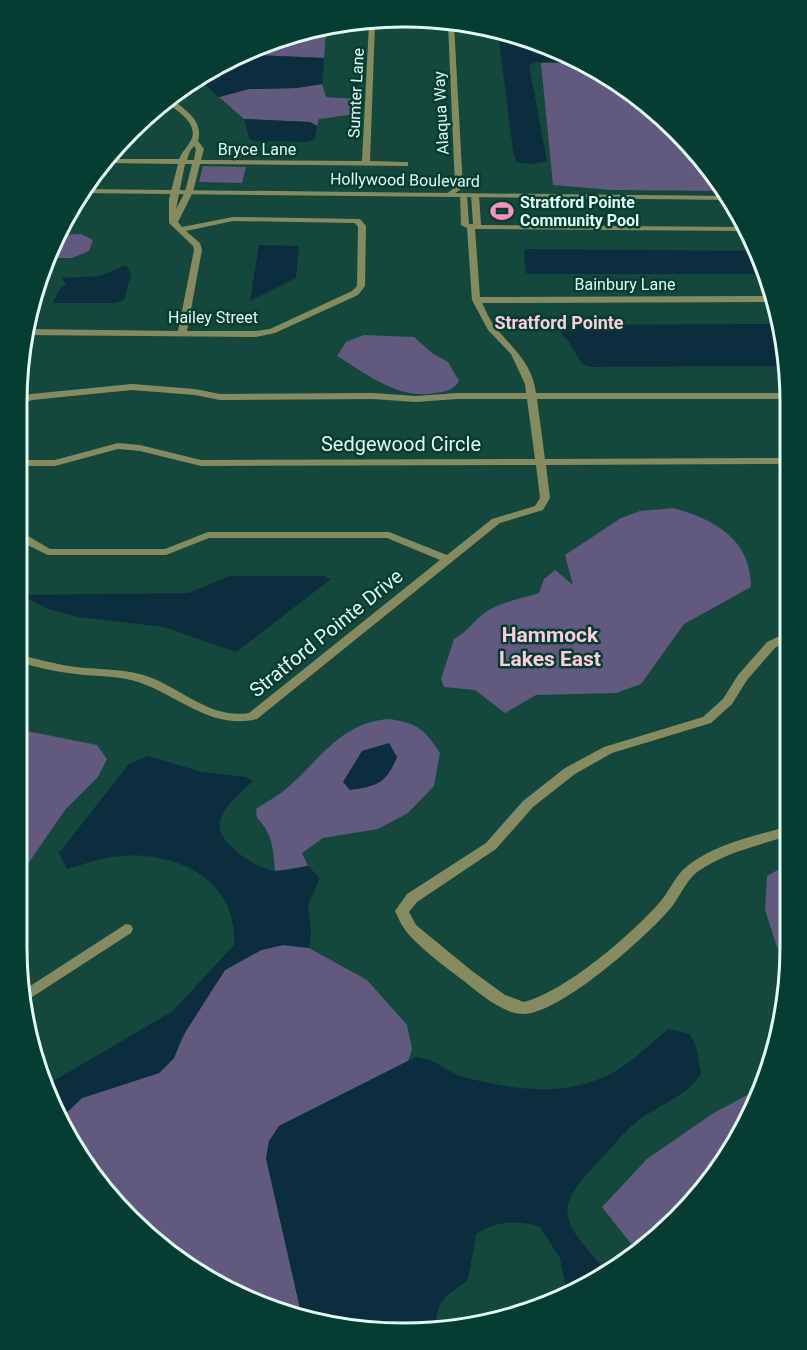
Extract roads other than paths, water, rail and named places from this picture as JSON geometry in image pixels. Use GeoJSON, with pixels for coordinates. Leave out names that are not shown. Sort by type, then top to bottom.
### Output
{"type":"FeatureCollection","features":[{"type":"Feature","properties":{"kind":"street","name":"Sumter Lane"},"geometry":{"type":"LineString","coordinates":[[366,163],[372,29]]}},
{"type":"Feature","properties":{"kind":"street","name":"Alaqua Way"},"geometry":{"type":"LineString","coordinates":[[451,30],[461,192],[465,225],[471,227]]}},
{"type":"Feature","properties":{"kind":"street"},"geometry":{"type":"LineString","coordinates":[[173,223],[189,192],[200,149],[195,141],[194,124],[174,105]]}},
{"type":"Feature","properties":{"kind":"street"},"geometry":{"type":"LineString","coordinates":[[182,333],[198,250],[197,245],[173,223],[171,211],[187,149],[195,141]]}},
{"type":"Feature","properties":{"kind":"street","name":"Bryce Lane"},"geometry":{"type":"LineString","coordinates":[[115,161],[405,164]]}},
{"type":"Feature","properties":{"kind":"street","name":"Hollywood Boulevard"},"geometry":{"type":"LineString","coordinates":[[92,191],[449,195],[461,192],[475,195],[719,198]]}},
{"type":"Feature","properties":{"kind":"street"},"geometry":{"type":"LineString","coordinates":[[471,227],[477,225],[475,195]]}},
{"type":"Feature","properties":{"kind":"street","name":"Hailey Street"},"geometry":{"type":"LineString","coordinates":[[34,332],[256,333],[272,331],[355,293],[361,286],[362,226],[357,221],[233,219],[181,230]]}},
{"type":"Feature","properties":{"kind":"street"},"geometry":{"type":"LineString","coordinates":[[471,227],[737,229]]}},
{"type":"Feature","properties":{"kind":"street","name":"Stratford Pointe Drive"},"geometry":{"type":"LineString","coordinates":[[27,660],[67,670],[120,673],[146,680],[225,718],[240,720],[253,716],[496,521],[539,508],[545,498],[532,396],[524,367],[515,353],[491,328],[476,300],[471,227]]}},
{"type":"Feature","properties":{"kind":"street","name":"Bainbury Lane"},"geometry":{"type":"LineString","coordinates":[[476,300],[765,299]]}},
{"type":"Feature","properties":{"kind":"street"},"geometry":{"type":"LineString","coordinates":[[27,398],[132,387],[195,392],[220,397],[373,396],[416,399],[532,396],[780,396]]}},
{"type":"Feature","properties":{"kind":"street","name":"Sedgewood Circle"},"geometry":{"type":"LineString","coordinates":[[27,463],[55,463],[95,450],[119,446],[158,450],[184,461],[201,463],[780,461]]}},
{"type":"Feature","properties":{"kind":"street","name":"Stratford Pointe Drive"},"geometry":{"type":"LineString","coordinates":[[27,540],[48,552],[166,552],[208,535],[389,535],[448,560]]}},
{"type":"Feature","properties":{"kind":"street"},"geometry":{"type":"LineString","coordinates":[[780,640],[771,645],[742,678],[728,701],[707,720],[608,750],[570,771],[528,804],[491,846],[412,898],[402,911],[411,928],[503,1003],[524,1008],[552,999],[641,931],[666,904],[687,873],[712,855],[736,845],[780,833]]}},
{"type":"Feature","properties":{"kind":"street"},"geometry":{"type":"LineString","coordinates":[[30,993],[126,929]]}},
{"type":"Feature","properties":{"kind":"water"},"geometry":{"type":"Polygon","coordinates":[[[499,39],[560,61],[537,62],[529,65],[547,161],[531,164],[516,162],[499,39]]]}},
{"type":"Feature","properties":{"kind":"water"},"geometry":{"type":"Polygon","coordinates":[[[261,55],[324,58],[322,84],[296,88],[249,89],[219,97],[204,84],[261,55]]]}},
{"type":"Feature","properties":{"kind":"water"},"geometry":{"type":"Polygon","coordinates":[[[244,119],[310,122],[317,126],[315,139],[308,142],[254,141],[249,138],[244,119]]]}},
{"type":"Feature","properties":{"kind":"water"},"geometry":{"type":"Polygon","coordinates":[[[259,245],[299,246],[296,278],[250,301],[259,245]]]}},
{"type":"Feature","properties":{"kind":"water"},"geometry":{"type":"Polygon","coordinates":[[[527,249],[747,251],[757,274],[533,274],[526,273],[524,251],[527,249]]]}},
{"type":"Feature","properties":{"kind":"water"},"geometry":{"type":"Polygon","coordinates":[[[126,265],[131,274],[124,300],[115,303],[53,303],[59,290],[66,284],[62,278],[100,276],[126,265]]]}},
{"type":"Feature","properties":{"kind":"water"},"geometry":{"type":"Polygon","coordinates":[[[772,324],[778,366],[592,367],[582,364],[569,342],[554,325],[772,324]]]}},
{"type":"Feature","properties":{"kind":"water"},"geometry":{"type":"Polygon","coordinates":[[[230,576],[324,576],[331,579],[236,652],[164,627],[78,617],[48,609],[27,598],[27,595],[189,593],[230,576]]]}},
{"type":"Feature","properties":{"kind":"water"},"geometry":{"type":"Polygon","coordinates":[[[389,743],[397,757],[389,773],[374,785],[350,790],[343,782],[362,751],[389,743]]]}},
{"type":"Feature","properties":{"kind":"water"},"geometry":{"type":"Polygon","coordinates":[[[148,756],[202,772],[246,777],[253,781],[224,811],[220,824],[221,832],[225,840],[240,855],[259,866],[276,871],[308,866],[320,878],[308,905],[311,933],[309,948],[283,945],[261,950],[225,970],[181,1039],[174,1058],[159,1073],[82,1098],[66,1113],[52,1082],[173,1011],[234,945],[233,921],[225,901],[213,885],[197,872],[178,863],[157,857],[134,855],[106,858],[67,869],[59,853],[129,764],[148,756]]]}},
{"type":"Feature","properties":{"kind":"water"},"geometry":{"type":"Polygon","coordinates":[[[669,1029],[690,1034],[696,1047],[701,1074],[689,1088],[637,1121],[574,1191],[568,1204],[568,1216],[572,1227],[602,1267],[568,1285],[565,1283],[560,1258],[539,1226],[522,1223],[499,1224],[476,1234],[468,1280],[444,1299],[437,1311],[436,1321],[404,1323],[354,1320],[300,1308],[266,1158],[269,1141],[279,1126],[416,1057],[430,1060],[460,1076],[486,1083],[525,1089],[564,1088],[601,1078],[619,1069],[669,1029]]]}},
{"type":"Feature","properties":{"kind":"place","name":"Stratford Pointe Community Pool"},"geometry":{"type":"Point","coordinates":[502,211]}},
{"type":"Feature","properties":{"kind":"district","name":"Stratford Pointe"},"geometry":{"type":"Point","coordinates":[559,322]}},
{"type":"Feature","properties":{"kind":"district","name":"Hammock Lakes East"},"geometry":{"type":"Point","coordinates":[550,647]}}]}
